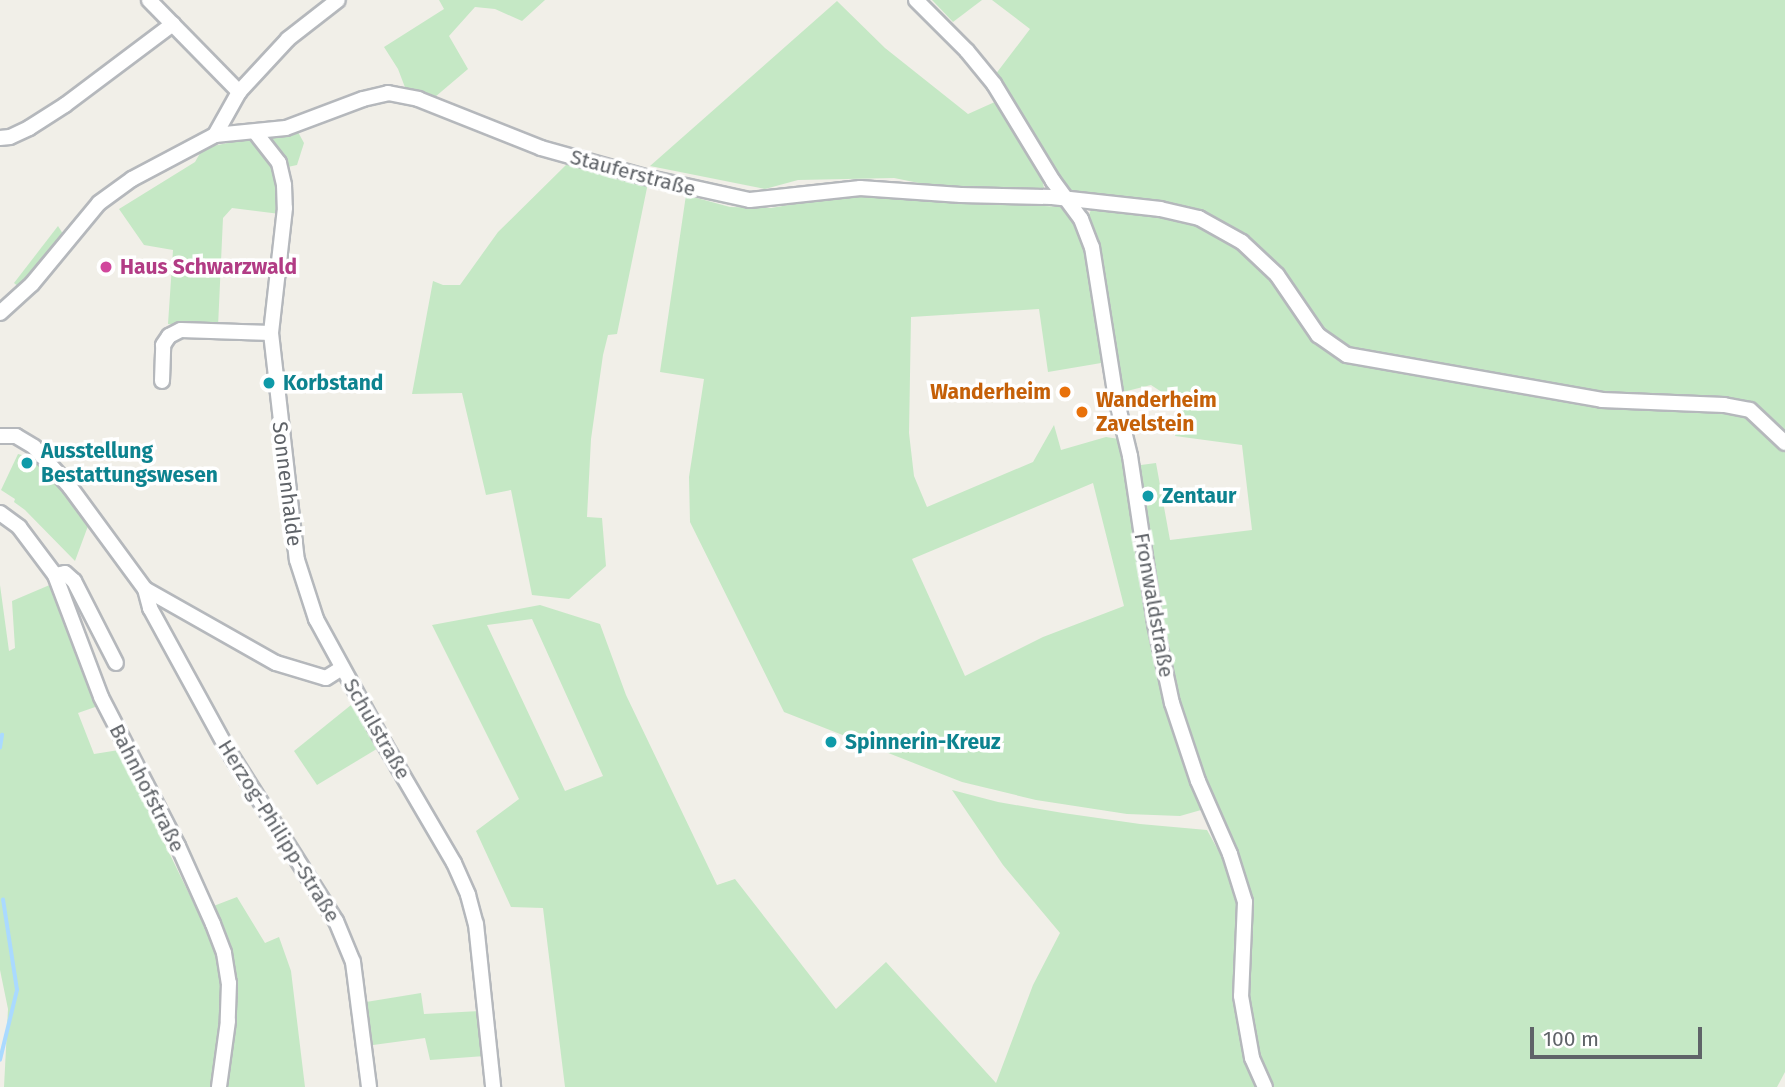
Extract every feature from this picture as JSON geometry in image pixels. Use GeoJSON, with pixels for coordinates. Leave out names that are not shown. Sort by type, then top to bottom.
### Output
{"type":"FeatureCollection","features":[{"type":"Feature","properties":{"kind":"street"},"geometry":{"type":"LineString","coordinates":[[149,0],[239,92]]}},
{"type":"Feature","properties":{"kind":"street"},"geometry":{"type":"LineString","coordinates":[[0,313],[32,284],[99,203],[132,179],[215,135],[239,92],[288,39],[338,0]]}},
{"type":"Feature","properties":{"kind":"street","name":"Fronwaldstraße"},"geometry":{"type":"LineString","coordinates":[[916,0],[967,51],[994,84],[1081,219],[1092,247],[1116,398],[1130,456],[1153,612],[1172,703],[1198,781],[1230,854],[1245,902],[1241,996],[1252,1058],[1265,1087]]}},
{"type":"Feature","properties":{"kind":"street"},"geometry":{"type":"LineString","coordinates":[[0,138],[10,137],[29,128],[65,105],[173,24]]}},
{"type":"Feature","properties":{"kind":"street","name":"Stauferstraße"},"geometry":{"type":"LineString","coordinates":[[215,135],[286,128],[363,99],[388,93],[418,99],[541,148],[750,200],[860,188],[1067,199],[1160,209],[1214,225],[1241,242],[1278,275],[1318,335],[1347,355],[1602,400],[1750,410],[1785,443]]}},
{"type":"Feature","properties":{"kind":"street","name":"Sonnenhalde"},"geometry":{"type":"LineString","coordinates":[[255,132],[279,163],[284,185],[285,208],[271,333],[297,560],[316,619],[342,668]]}},
{"type":"Feature","properties":{"kind":"street"},"geometry":{"type":"LineString","coordinates":[[162,381],[163,345],[169,336],[181,330],[271,333]]}},
{"type":"Feature","properties":{"kind":"street","name":"Schulstraße"},"geometry":{"type":"LineString","coordinates":[[0,436],[16,436],[34,447],[69,487],[145,589],[276,663],[326,678],[342,668],[454,863],[468,895],[476,924],[493,1087]]}},
{"type":"Feature","properties":{"kind":"street","name":"Bahnhofstraße"},"geometry":{"type":"LineString","coordinates":[[0,513],[32,542],[55,575],[90,673],[178,846],[223,953],[229,984],[228,1021],[219,1087]]}},
{"type":"Feature","properties":{"kind":"street"},"geometry":{"type":"LineString","coordinates":[[55,575],[65,573],[74,581],[116,663]]}},
{"type":"Feature","properties":{"kind":"street","name":"Herzog-Philipp-Straße"},"geometry":{"type":"LineString","coordinates":[[145,589],[150,608],[229,752],[336,921],[353,962],[369,1087]]}},
{"type":"Feature","properties":{"kind":"green space"},"geometry":{"type":"Polygon","coordinates":[[[439,0],[545,0],[522,21],[495,9],[475,7],[449,36],[468,69],[435,97],[406,90],[398,69],[384,47],[444,9],[439,0]]]}},
{"type":"Feature","properties":{"kind":"green space"},"geometry":{"type":"Polygon","coordinates":[[[932,0],[982,0],[953,22],[932,0]]]}},
{"type":"Feature","properties":{"kind":"green space"},"geometry":{"type":"Polygon","coordinates":[[[992,0],[1785,0],[1785,432],[1766,412],[1726,398],[1602,393],[1433,373],[1744,413],[1785,447],[1785,1072],[1777,1087],[565,1087],[543,908],[511,907],[476,831],[519,799],[432,625],[540,605],[600,624],[626,695],[717,885],[735,879],[836,1009],[886,962],[996,1083],[1033,985],[1060,933],[1003,865],[952,790],[998,802],[1063,813],[1207,830],[1227,866],[1236,849],[1214,808],[1177,699],[1150,558],[1140,477],[1141,465],[1156,463],[1170,540],[1252,530],[1242,445],[1175,436],[1183,406],[1151,385],[1119,393],[1106,287],[1097,243],[1087,220],[1092,207],[1202,215],[1082,197],[1069,190],[995,75],[1030,29],[992,0]],[[532,619],[487,625],[565,791],[603,776],[532,619]]]}},
{"type":"Feature","properties":{"kind":"green space"},"geometry":{"type":"Polygon","coordinates":[[[837,1],[885,48],[968,114],[997,101],[1041,174],[1044,188],[944,188],[894,178],[798,180],[765,189],[650,166],[837,1]]]}},
{"type":"Feature","properties":{"kind":"green space"},"geometry":{"type":"Polygon","coordinates":[[[298,132],[304,143],[297,165],[283,168],[267,144],[270,136],[298,132]]]}},
{"type":"Feature","properties":{"kind":"green space"},"geometry":{"type":"Polygon","coordinates":[[[252,138],[281,178],[280,214],[232,208],[223,218],[218,327],[168,324],[173,250],[144,245],[119,209],[195,162],[203,148],[252,138]]]}},
{"type":"Feature","properties":{"kind":"green space"},"geometry":{"type":"Polygon","coordinates":[[[567,164],[648,183],[617,334],[608,335],[603,355],[591,439],[587,517],[602,518],[606,566],[569,599],[532,595],[511,490],[486,495],[462,393],[412,394],[433,281],[443,285],[460,285],[498,232],[567,164]]]}},
{"type":"Feature","properties":{"kind":"green space"},"geometry":{"type":"Polygon","coordinates":[[[852,194],[1060,207],[1077,225],[1096,286],[1107,362],[1048,372],[1039,309],[911,317],[909,433],[914,476],[927,507],[1033,462],[1054,425],[1061,450],[1106,437],[1119,439],[1166,706],[1201,810],[1180,816],[1127,814],[1036,800],[962,782],[784,712],[690,522],[689,477],[704,379],[660,372],[686,195],[730,207],[771,208],[852,194]],[[1093,483],[912,559],[965,676],[1043,637],[1124,606],[1093,483]]]}},
{"type":"Feature","properties":{"kind":"green space"},"geometry":{"type":"Polygon","coordinates":[[[58,226],[65,237],[19,287],[14,283],[58,226]]]}},
{"type":"Feature","properties":{"kind":"green space"},"geometry":{"type":"Polygon","coordinates":[[[18,454],[36,459],[62,487],[88,526],[75,561],[14,502],[15,499],[1,490],[18,454]]]}},
{"type":"Feature","properties":{"kind":"green space"},"geometry":{"type":"Polygon","coordinates":[[[52,584],[98,706],[78,713],[94,754],[119,750],[198,912],[237,897],[265,943],[279,937],[291,971],[305,1087],[4,1087],[8,1009],[0,970],[0,585],[9,651],[15,648],[12,601],[52,584]]]}},
{"type":"Feature","properties":{"kind":"green space"},"geometry":{"type":"Polygon","coordinates":[[[351,705],[380,747],[317,785],[294,751],[351,705]]]}},
{"type":"Feature","properties":{"kind":"green space"},"geometry":{"type":"Polygon","coordinates":[[[421,993],[424,1014],[480,1011],[485,1056],[430,1060],[425,1038],[373,1045],[366,1002],[421,993]]]}},
{"type":"Feature","properties":{"kind":"waterway"},"geometry":{"type":"LineString","coordinates":[[0,748],[2,735]]}},
{"type":"Feature","properties":{"kind":"waterway"},"geometry":{"type":"LineString","coordinates":[[0,1060],[17,990],[3,900]]}},
{"type":"Feature","properties":{"kind":"place","name":"Haus Schwarzwald"},"geometry":{"type":"Point","coordinates":[106,267]}},
{"type":"Feature","properties":{"kind":"place","name":"Korbstand"},"geometry":{"type":"Point","coordinates":[269,383]}},
{"type":"Feature","properties":{"kind":"place","name":"Wanderheim"},"geometry":{"type":"Point","coordinates":[1065,392]}},
{"type":"Feature","properties":{"kind":"place","name":"Wanderheim Zavelstein"},"geometry":{"type":"Point","coordinates":[1082,412]}},
{"type":"Feature","properties":{"kind":"place","name":"Ausstellung Bestattungswesen"},"geometry":{"type":"Point","coordinates":[27,463]}},
{"type":"Feature","properties":{"kind":"place","name":"Zentaur"},"geometry":{"type":"Point","coordinates":[1148,496]}},
{"type":"Feature","properties":{"kind":"place","name":"Spinnerin-Kreuz"},"geometry":{"type":"Point","coordinates":[831,742]}}]}
